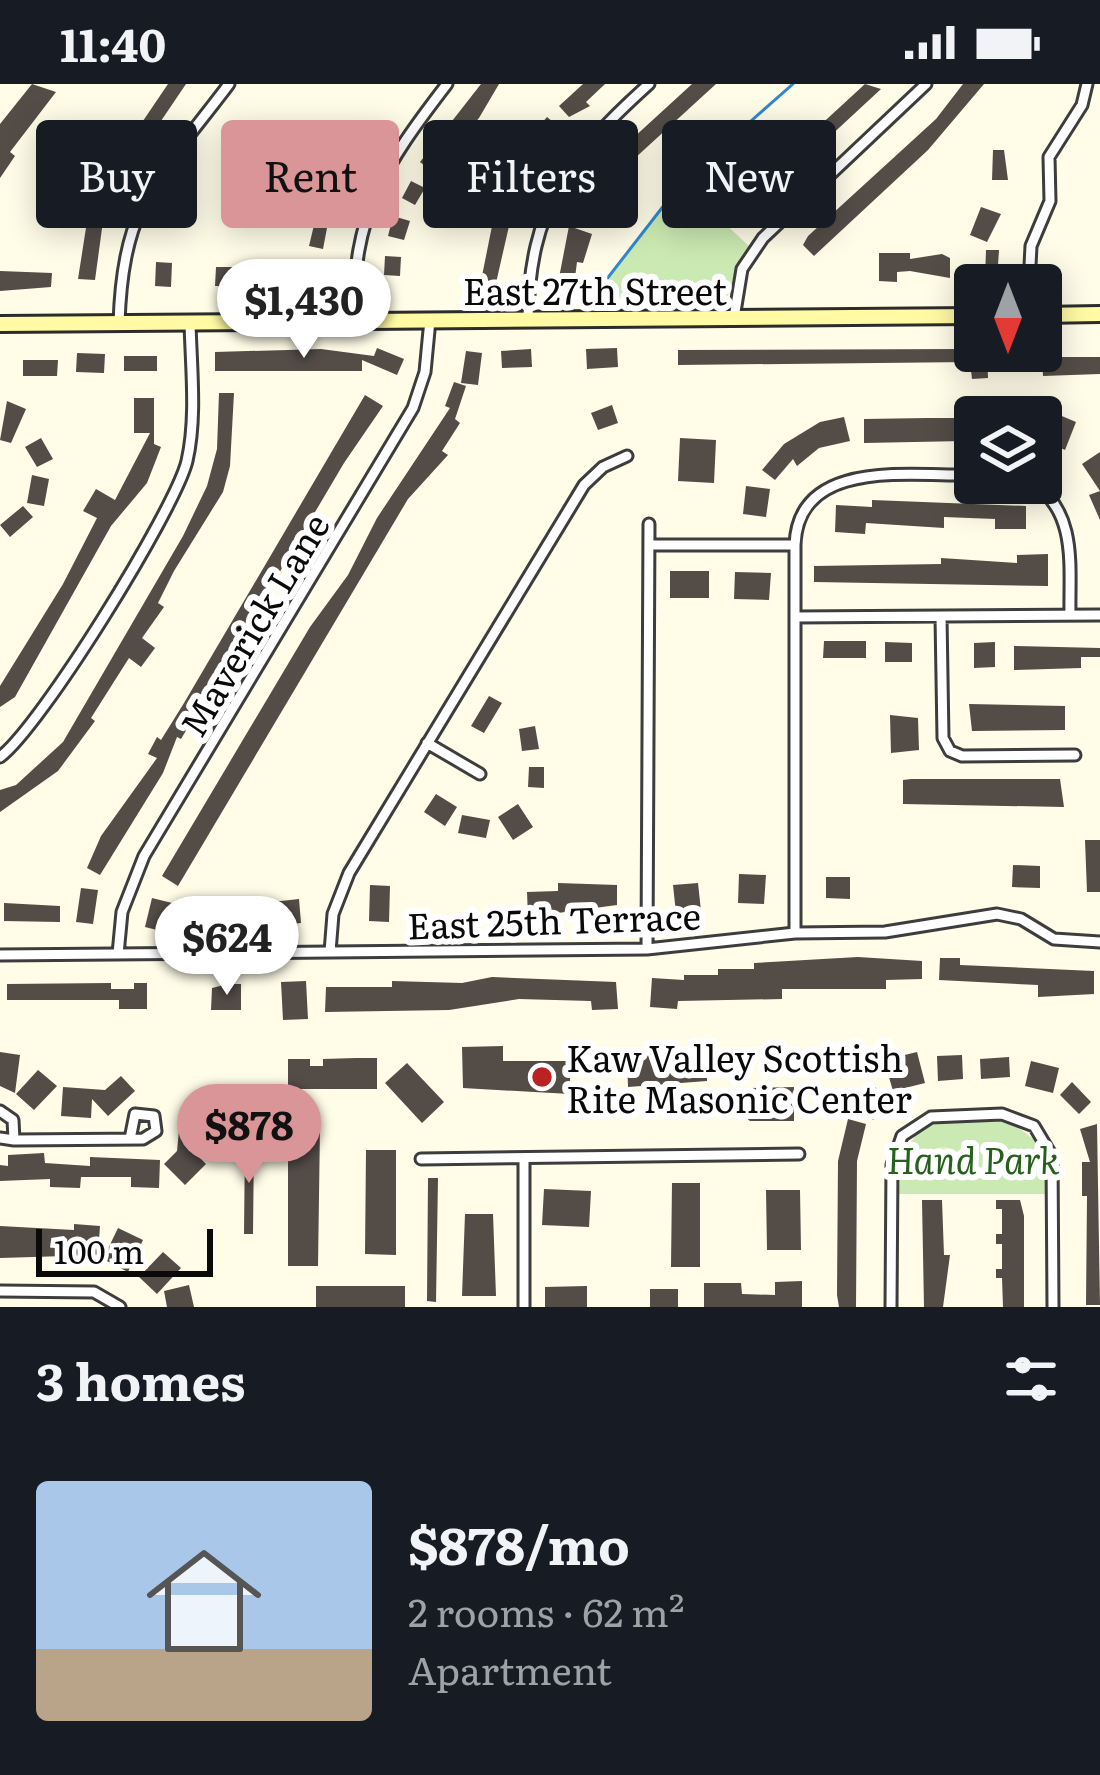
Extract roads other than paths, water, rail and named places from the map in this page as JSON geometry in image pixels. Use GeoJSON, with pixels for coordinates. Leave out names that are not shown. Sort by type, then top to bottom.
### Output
{"type":"FeatureCollection","features":[{"type":"Feature","properties":{"kind":"street"},"geometry":{"type":"LineString","coordinates":[[119,323],[121,264],[134,217],[229,84]]}},
{"type":"Feature","properties":{"kind":"street"},"geometry":{"type":"LineString","coordinates":[[354,321],[356,253],[367,207],[395,151],[447,84]]}},
{"type":"Feature","properties":{"kind":"street"},"geometry":{"type":"LineString","coordinates":[[528,320],[531,258],[546,207],[583,148],[649,84]]}},
{"type":"Feature","properties":{"kind":"street"},"geometry":{"type":"LineString","coordinates":[[734,318],[736,287],[751,252],[926,84]]}},
{"type":"Feature","properties":{"kind":"street"},"geometry":{"type":"LineString","coordinates":[[1030,264],[1031,246],[1050,201],[1049,157],[1082,105],[1087,84]]}},
{"type":"Feature","properties":{"kind":"street"},"geometry":{"type":"LineString","coordinates":[[1062,315],[1100,314]]}},
{"type":"Feature","properties":{"kind":"street","name":"East 27th Street"},"geometry":{"type":"LineString","coordinates":[[0,324],[954,316]]}},
{"type":"Feature","properties":{"kind":"street","name":"Maverick Lane"},"geometry":{"type":"LineString","coordinates":[[118,954],[122,912],[144,856],[413,408],[425,372],[430,320]]}},
{"type":"Feature","properties":{"kind":"street"},"geometry":{"type":"LineString","coordinates":[[0,757],[41,714],[177,490],[190,444],[190,322]]}},
{"type":"Feature","properties":{"kind":"street"},"geometry":{"type":"LineString","coordinates":[[330,952],[338,896],[428,743],[584,485],[602,467],[627,456]]}},
{"type":"Feature","properties":{"kind":"street"},"geometry":{"type":"LineString","coordinates":[[795,933],[795,545],[806,508],[837,482],[954,476]]}},
{"type":"Feature","properties":{"kind":"street"},"geometry":{"type":"LineString","coordinates":[[1055,504],[1066,526],[1070,615]]}},
{"type":"Feature","properties":{"kind":"street"},"geometry":{"type":"LineString","coordinates":[[647,949],[649,524]]}},
{"type":"Feature","properties":{"kind":"street"},"geometry":{"type":"LineString","coordinates":[[649,545],[795,545]]}},
{"type":"Feature","properties":{"kind":"street"},"geometry":{"type":"LineString","coordinates":[[796,617],[1100,615]]}},
{"type":"Feature","properties":{"kind":"street"},"geometry":{"type":"LineString","coordinates":[[941,616],[943,738],[950,751],[962,756],[1076,754]]}},
{"type":"Feature","properties":{"kind":"street"},"geometry":{"type":"LineString","coordinates":[[428,743],[480,774]]}},
{"type":"Feature","properties":{"kind":"street","name":"East 25th Terrace"},"geometry":{"type":"LineString","coordinates":[[0,955],[647,949],[795,933],[885,932],[997,914],[1021,919],[1054,939],[1100,942]]}},
{"type":"Feature","properties":{"kind":"street"},"geometry":{"type":"LineString","coordinates":[[0,1112],[13,1120],[14,1140]]}},
{"type":"Feature","properties":{"kind":"street"},"geometry":{"type":"LineString","coordinates":[[891,1307],[892,1165],[902,1136],[931,1117],[1002,1114],[1034,1126],[1052,1156],[1053,1307]]}},
{"type":"Feature","properties":{"kind":"street"},"geometry":{"type":"LineString","coordinates":[[0,1138],[130,1139]]}},
{"type":"Feature","properties":{"kind":"street"},"geometry":{"type":"LineString","coordinates":[[421,1159],[799,1154]]}},
{"type":"Feature","properties":{"kind":"street"},"geometry":{"type":"LineString","coordinates":[[524,1158],[524,1307]]}},
{"type":"Feature","properties":{"kind":"street"},"geometry":{"type":"LineString","coordinates":[[0,1291],[94,1292],[120,1307]]}},
{"type":"Feature","properties":{"kind":"waterway"},"geometry":{"type":"LineString","coordinates":[[596,293],[682,182],[793,84]]}},
{"type":"Feature","properties":{"kind":"place","name":"Kaw Valley Scottish Rite Masonic Center"},"geometry":{"type":"Point","coordinates":[542,1077]}},
{"type":"Feature","properties":{"kind":"park label","name":"Hand Park"},"geometry":{"type":"Point","coordinates":[973,1158]}}]}
